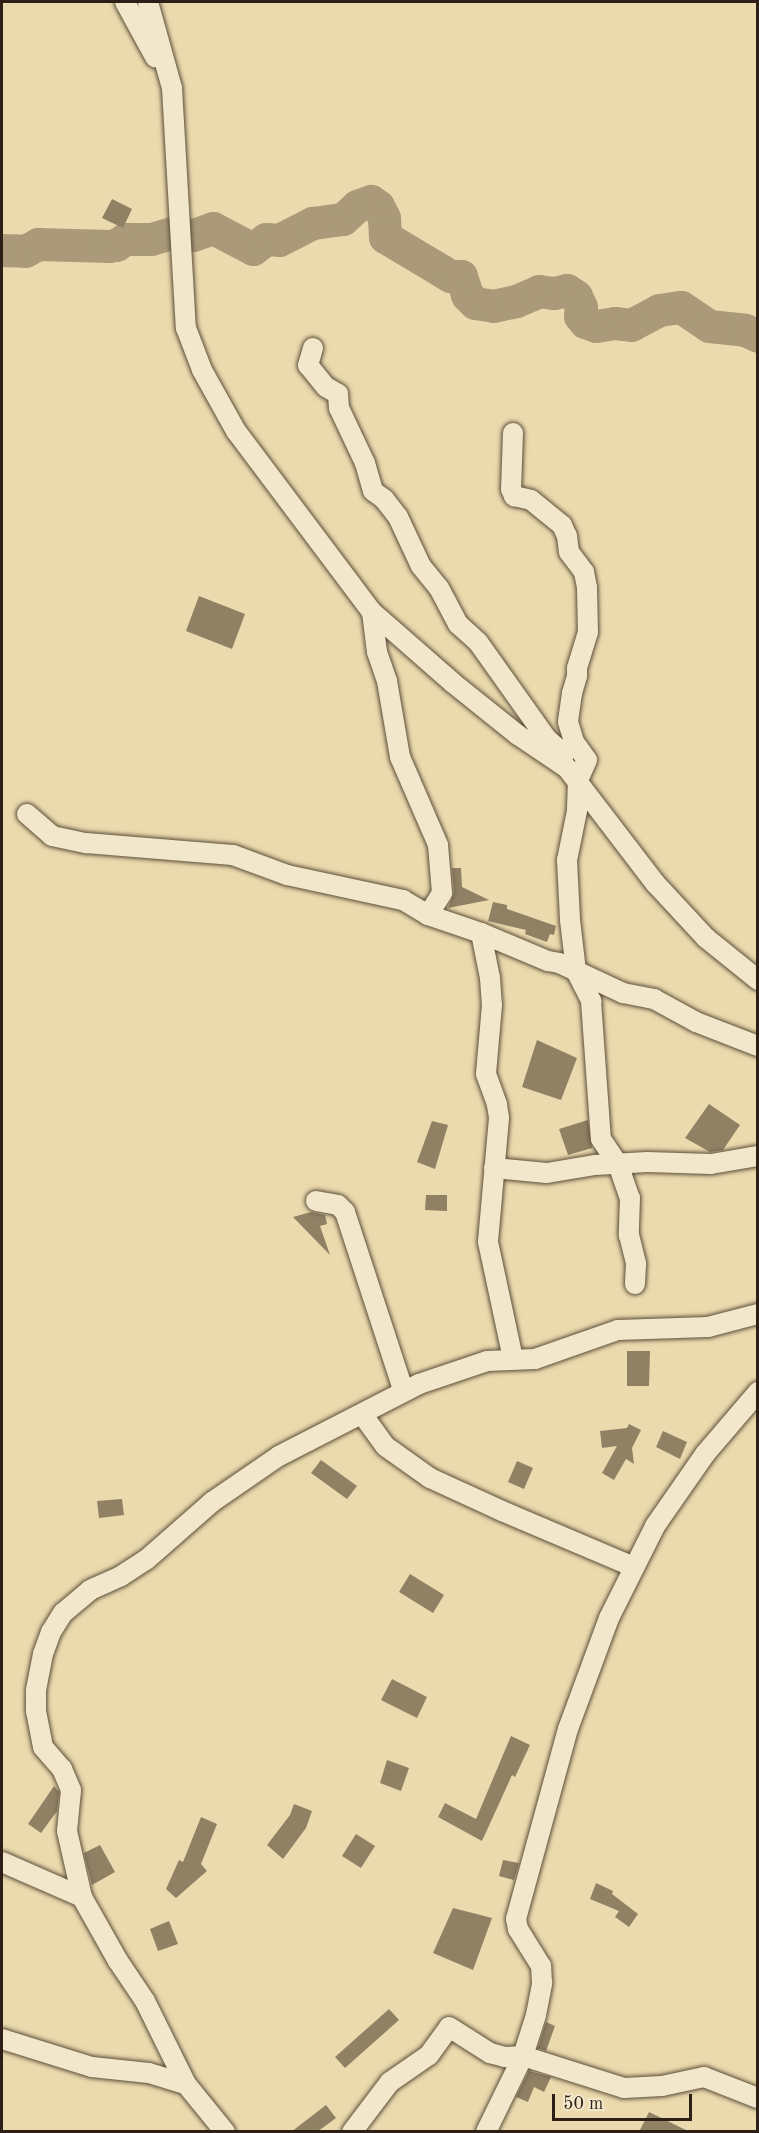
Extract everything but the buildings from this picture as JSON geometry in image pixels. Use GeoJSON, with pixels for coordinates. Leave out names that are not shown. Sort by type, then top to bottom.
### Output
{"type":"FeatureCollection","features":[{"type":"Feature","properties":{"kind":"street"},"geometry":{"type":"LineString","coordinates":[[125,2],[172,88]]}},
{"type":"Feature","properties":{"kind":"street"},"geometry":{"type":"LineString","coordinates":[[148,2],[172,88],[186,328],[202,370],[236,431],[372,612],[453,683],[518,735],[567,768],[655,883],[706,938],[758,980]]}},
{"type":"Feature","properties":{"kind":"street"},"geometry":{"type":"LineString","coordinates":[[313,348],[308,365],[326,387],[338,394],[339,408],[365,463],[373,491],[384,499],[398,517],[421,566],[440,588],[458,624],[478,642],[547,739],[567,757],[578,780]]}},
{"type":"Feature","properties":{"kind":"street"},"geometry":{"type":"LineString","coordinates":[[513,433],[511,489],[514,496],[531,500],[562,525],[567,536],[569,552],[584,572],[587,588],[588,632],[577,668],[568,722],[574,742],[587,760],[578,780],[577,811],[567,860],[576,971],[591,1001],[601,1139],[618,1164],[630,1198],[629,1235],[636,1264],[636,1284]]}},
{"type":"Feature","properties":{"kind":"street"},"geometry":{"type":"LineString","coordinates":[[372,612],[377,652],[387,681],[400,756],[438,845],[442,893],[428,915]]}},
{"type":"Feature","properties":{"kind":"street"},"geometry":{"type":"LineString","coordinates":[[27,814],[52,836],[86,843],[233,855],[287,874],[403,900],[428,915],[481,933],[576,971],[623,993],[661,1002],[696,1022],[758,1046]]}},
{"type":"Feature","properties":{"kind":"street"},"geometry":{"type":"LineString","coordinates":[[481,933],[490,978],[492,1005],[486,1074],[497,1104],[499,1118],[488,1242],[513,1359]]}},
{"type":"Feature","properties":{"kind":"street"},"geometry":{"type":"LineString","coordinates":[[494,1168],[547,1173],[595,1165],[711,1164],[758,1156]]}},
{"type":"Feature","properties":{"kind":"street"},"geometry":{"type":"LineString","coordinates":[[316,1201],[338,1205],[345,1212],[404,1392]]}},
{"type":"Feature","properties":{"kind":"street"},"geometry":{"type":"LineString","coordinates":[[225,2132],[186,2084],[145,2001],[118,1961],[82,1897],[67,1831],[71,1790],[62,1769],[43,1747],[36,1711],[36,1690],[43,1654],[51,1632],[63,1613],[76,1600],[146,1560],[212,1502],[279,1456],[404,1392],[487,1361],[535,1359],[618,1330],[708,1327],[758,1314]]}},
{"type":"Feature","properties":{"kind":"street"},"geometry":{"type":"LineString","coordinates":[[486,2132],[523,2056],[542,1983],[541,1966],[518,1929],[516,1919],[568,1729],[609,1618],[655,1526],[705,1454],[758,1392]]}},
{"type":"Feature","properties":{"kind":"street"},"geometry":{"type":"LineString","coordinates":[[362,1414],[385,1446],[430,1478],[634,1567]]}},
{"type":"Feature","properties":{"kind":"street"},"geometry":{"type":"LineString","coordinates":[[2,1862],[82,1897]]}},
{"type":"Feature","properties":{"kind":"street"},"geometry":{"type":"LineString","coordinates":[[352,2132],[390,2082],[429,2055],[448,2027],[490,2053],[506,2057],[523,2056],[624,2088],[662,2086],[704,2078],[758,2098]]}},
{"type":"Feature","properties":{"kind":"street"},"geometry":{"type":"LineString","coordinates":[[2,2039],[92,2067],[149,2073],[186,2084]]}},
{"type":"Feature","properties":{"kind":"waterway"},"geometry":{"type":"LineString","coordinates":[[2,250],[25,251],[38,244],[109,246],[116,245],[125,239],[151,239],[172,233],[193,235],[213,228],[253,249],[266,239],[279,240],[313,223],[343,219],[357,206],[371,201],[378,206],[384,218],[385,237],[450,276],[461,276],[467,295],[475,303],[493,306],[516,301],[539,291],[554,293],[567,290],[576,296],[581,307],[580,316],[585,322],[596,326],[615,323],[631,325],[659,310],[681,307],[709,326],[745,330],[758,336]]}}]}
